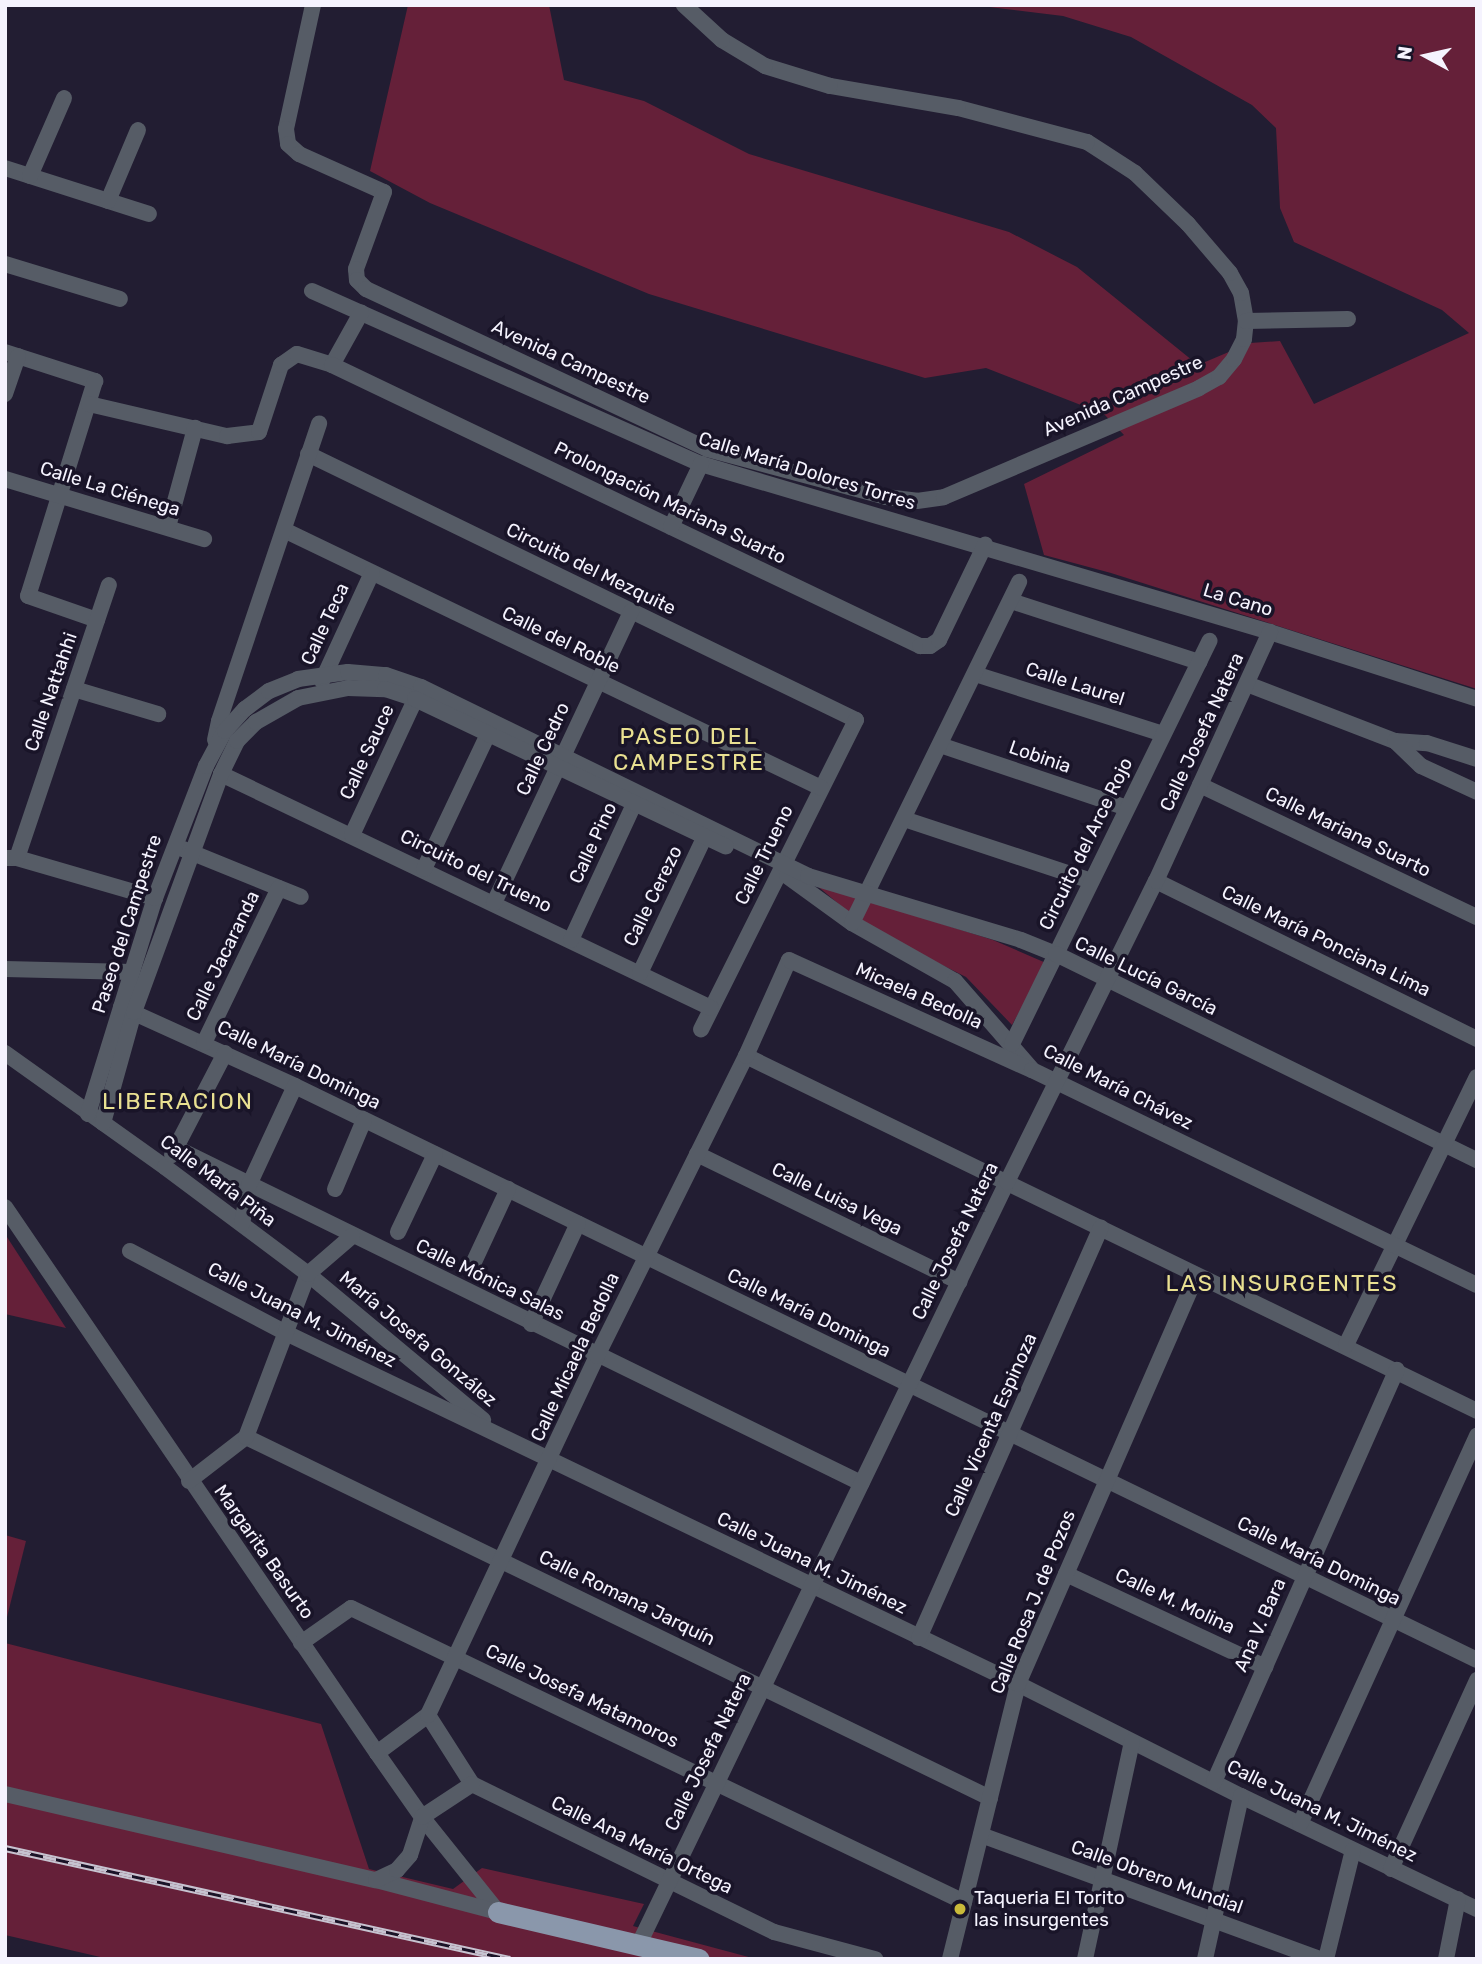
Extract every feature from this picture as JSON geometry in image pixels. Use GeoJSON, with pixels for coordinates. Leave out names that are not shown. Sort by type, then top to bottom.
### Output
{"type":"FeatureCollection","features":[{"type":"Feature","properties":{"kind":"main road"},"geometry":{"type":"LineString","coordinates":[[498,1913],[699,1959]]}},
{"type":"Feature","properties":{"kind":"street","name":"Avenida Campestre"},"geometry":{"type":"LineString","coordinates":[[313,5],[286,129],[288,144],[299,154],[384,192],[356,269],[357,279],[366,289],[707,449],[886,497],[917,501],[944,497],[1199,388],[1219,377],[1234,359],[1244,338],[1246,321],[1241,293],[1230,273],[1188,224],[1135,173],[1087,142],[958,108],[830,86],[765,66],[722,40],[684,5]]}},
{"type":"Feature","properties":{"kind":"street"},"geometry":{"type":"LineString","coordinates":[[30,176],[64,98]]}},
{"type":"Feature","properties":{"kind":"street"},"geometry":{"type":"LineString","coordinates":[[108,201],[138,130]]}},
{"type":"Feature","properties":{"kind":"street"},"geometry":{"type":"LineString","coordinates":[[5,168],[149,214]]}},
{"type":"Feature","properties":{"kind":"street"},"geometry":{"type":"LineString","coordinates":[[5,264],[120,299]]}},
{"type":"Feature","properties":{"kind":"street","name":"Calle María Dolores Torres"},"geometry":{"type":"LineString","coordinates":[[313,291],[701,464],[985,545]]}},
{"type":"Feature","properties":{"kind":"street"},"geometry":{"type":"LineString","coordinates":[[332,365],[361,313]]}},
{"type":"Feature","properties":{"kind":"street"},"geometry":{"type":"LineString","coordinates":[[1246,321],[1348,319]]}},
{"type":"Feature","properties":{"kind":"street"},"geometry":{"type":"LineString","coordinates":[[5,394],[11,354],[95,381],[28,596],[97,620]]}},
{"type":"Feature","properties":{"kind":"street","name":"Prolongación Mariana Suarto"},"geometry":{"type":"LineString","coordinates":[[195,428],[227,436],[259,432],[281,365],[287,358],[297,354],[332,365],[920,646],[930,646],[939,640],[985,545]]}},
{"type":"Feature","properties":{"kind":"street"},"geometry":{"type":"LineString","coordinates":[[89,404],[195,428],[168,527]]}},
{"type":"Feature","properties":{"kind":"street"},"geometry":{"type":"LineString","coordinates":[[214,750],[219,721],[319,423]]}},
{"type":"Feature","properties":{"kind":"street","name":"Circuito del Mezquite"},"geometry":{"type":"LineString","coordinates":[[308,454],[856,720]]}},
{"type":"Feature","properties":{"kind":"street"},"geometry":{"type":"LineString","coordinates":[[671,527],[701,464]]}},
{"type":"Feature","properties":{"kind":"street","name":"Calle La Ciénega"},"geometry":{"type":"LineString","coordinates":[[5,479],[204,539]]}},
{"type":"Feature","properties":{"kind":"street","name":"Calle del Roble"},"geometry":{"type":"LineString","coordinates":[[284,530],[821,788]]}},
{"type":"Feature","properties":{"kind":"street","name":"La Cano"},"geometry":{"type":"LineString","coordinates":[[985,545],[1270,632],[1477,699]]}},
{"type":"Feature","properties":{"kind":"street","name":"Calle Teca"},"geometry":{"type":"LineString","coordinates":[[316,692],[372,573]]}},
{"type":"Feature","properties":{"kind":"street"},"geometry":{"type":"LineString","coordinates":[[852,923],[1020,582]]}},
{"type":"Feature","properties":{"kind":"street","name":"Calle Nattahhi"},"geometry":{"type":"LineString","coordinates":[[11,858],[74,690],[109,585]]}},
{"type":"Feature","properties":{"kind":"street"},"geometry":{"type":"LineString","coordinates":[[1011,601],[1199,662]]}},
{"type":"Feature","properties":{"kind":"street","name":"Calle Cedro"},"geometry":{"type":"LineString","coordinates":[[494,903],[631,612]]}},
{"type":"Feature","properties":{"kind":"street","name":"Calle Josefa Natera"},"geometry":{"type":"LineString","coordinates":[[639,1944],[958,1282],[1156,881],[1270,632]]}},
{"type":"Feature","properties":{"kind":"street","name":"Circuito del Arce Rojo"},"geometry":{"type":"LineString","coordinates":[[1012,1044],[1209,640]]}},
{"type":"Feature","properties":{"kind":"street"},"geometry":{"type":"LineString","coordinates":[[214,750],[225,731],[245,709],[269,691],[298,679],[325,674],[386,674],[488,734],[561,761],[635,802],[705,836],[781,867]]}},
{"type":"Feature","properties":{"kind":"street","name":"Calle Laurel"},"geometry":{"type":"LineString","coordinates":[[975,674],[1163,734]]}},
{"type":"Feature","properties":{"kind":"street"},"geometry":{"type":"LineString","coordinates":[[1247,684],[1395,741],[1427,743],[1477,759]]}},
{"type":"Feature","properties":{"kind":"street","name":"Paseo del Campestre"},"geometry":{"type":"LineString","coordinates":[[103,1123],[128,1009],[132,972],[155,898],[237,741],[256,722],[278,708],[316,692],[348,688],[418,693]]}},
{"type":"Feature","properties":{"kind":"street"},"geometry":{"type":"LineString","coordinates":[[74,690],[158,713]]}},
{"type":"Feature","properties":{"kind":"street"},"geometry":{"type":"LineString","coordinates":[[418,693],[781,867]]}},
{"type":"Feature","properties":{"kind":"street","name":"Calle Sauce"},"geometry":{"type":"LineString","coordinates":[[352,835],[418,693]]}},
{"type":"Feature","properties":{"kind":"street","name":"Calle Trueno"},"geometry":{"type":"LineString","coordinates":[[701,1029],[856,720]]}},
{"type":"Feature","properties":{"kind":"street"},"geometry":{"type":"LineString","coordinates":[[424,869],[488,734]]}},
{"type":"Feature","properties":{"kind":"street"},"geometry":{"type":"LineString","coordinates":[[1395,741],[1421,766],[1477,792]]}},
{"type":"Feature","properties":{"kind":"street","name":"Lobinia"},"geometry":{"type":"LineString","coordinates":[[940,745],[1127,808]]}},
{"type":"Feature","properties":{"kind":"street","name":"Paseo del Campestre"},"geometry":{"type":"LineString","coordinates":[[88,1114],[128,1009],[214,750]]}},
{"type":"Feature","properties":{"kind":"street","name":"Circuito del Trueno"},"geometry":{"type":"LineString","coordinates":[[221,774],[711,1008]]}},
{"type":"Feature","properties":{"kind":"street","name":"Calle Mariana Suarto"},"geometry":{"type":"LineString","coordinates":[[1200,785],[1477,917]]}},
{"type":"Feature","properties":{"kind":"street","name":"Calle Pino"},"geometry":{"type":"LineString","coordinates":[[571,940],[635,802]]}},
{"type":"Feature","properties":{"kind":"street"},"geometry":{"type":"LineString","coordinates":[[904,819],[1091,881]]}},
{"type":"Feature","properties":{"kind":"street","name":"Calle Cerezo"},"geometry":{"type":"LineString","coordinates":[[640,973],[705,836]]}},
{"type":"Feature","properties":{"kind":"street","name":"Calle Jacaranda"},"geometry":{"type":"LineString","coordinates":[[183,848],[301,897]]}},
{"type":"Feature","properties":{"kind":"street"},"geometry":{"type":"LineString","coordinates":[[11,858],[155,898]]}},
{"type":"Feature","properties":{"kind":"street","name":"Calle Lucía García"},"geometry":{"type":"LineString","coordinates":[[781,867],[1021,940],[1056,954],[1477,1160]]}},
{"type":"Feature","properties":{"kind":"street","name":"Calle María Chávez"},"geometry":{"type":"LineString","coordinates":[[781,867],[852,923],[955,981],[1032,1070],[1477,1285]]}},
{"type":"Feature","properties":{"kind":"street","name":"Calle María Ponciana Lima"},"geometry":{"type":"LineString","coordinates":[[1156,881],[1477,1038]]}},
{"type":"Feature","properties":{"kind":"street","name":"Calle Jacaranda"},"geometry":{"type":"LineString","coordinates":[[204,1043],[279,888]]}},
{"type":"Feature","properties":{"kind":"street","name":"Calle Micaela Bedolla"},"geometry":{"type":"LineString","coordinates":[[377,1753],[428,1715],[645,1256],[746,1056],[789,960]]}},
{"type":"Feature","properties":{"kind":"street","name":"Micaela Bedolla"},"geometry":{"type":"LineString","coordinates":[[789,960],[1032,1070]]}},
{"type":"Feature","properties":{"kind":"street"},"geometry":{"type":"LineString","coordinates":[[5,969],[132,972]]}},
{"type":"Feature","properties":{"kind":"street","name":"Calle María Dominga"},"geometry":{"type":"LineString","coordinates":[[128,1009],[295,1086],[1477,1660]]}},
{"type":"Feature","properties":{"kind":"street"},"geometry":{"type":"LineString","coordinates":[[165,1167],[225,1053]]}},
{"type":"Feature","properties":{"kind":"street","name":"Calle María Piña"},"geometry":{"type":"LineString","coordinates":[[5,1054],[165,1167],[308,1273]]}},
{"type":"Feature","properties":{"kind":"street"},"geometry":{"type":"LineString","coordinates":[[746,1056],[1346,1345],[1477,1411]]}},
{"type":"Feature","properties":{"kind":"street"},"geometry":{"type":"LineString","coordinates":[[1346,1345],[1477,1077]]}},
{"type":"Feature","properties":{"kind":"street"},"geometry":{"type":"LineString","coordinates":[[242,1224],[248,1185],[295,1086]]}},
{"type":"Feature","properties":{"kind":"street"},"geometry":{"type":"LineString","coordinates":[[335,1189],[364,1120]]}},
{"type":"Feature","properties":{"kind":"street","name":"Calle Mónica Salas"},"geometry":{"type":"LineString","coordinates":[[176,1148],[531,1324],[861,1483]]}},
{"type":"Feature","properties":{"kind":"street"},"geometry":{"type":"LineString","coordinates":[[398,1232],[435,1154]]}},
{"type":"Feature","properties":{"kind":"street","name":"Calle Luisa Vega"},"geometry":{"type":"LineString","coordinates":[[697,1154],[958,1282]]}},
{"type":"Feature","properties":{"kind":"street"},"geometry":{"type":"LineString","coordinates":[[474,1264],[508,1189]]}},
{"type":"Feature","properties":{"kind":"street","name":"Margarita Basurto"},"geometry":{"type":"LineString","coordinates":[[5,1207],[189,1481],[377,1753],[422,1817],[498,1913]]}},
{"type":"Feature","properties":{"kind":"street"},"geometry":{"type":"LineString","coordinates":[[531,1324],[578,1223]]}},
{"type":"Feature","properties":{"kind":"street","name":"Calle Vicenta Espinoza"},"geometry":{"type":"LineString","coordinates":[[919,1638],[1101,1228]]}},
{"type":"Feature","properties":{"kind":"street"},"geometry":{"type":"LineString","coordinates":[[189,1481],[246,1437],[308,1273],[352,1236]]}},
{"type":"Feature","properties":{"kind":"street","name":"Calle Juana M. Jiménez"},"geometry":{"type":"LineString","coordinates":[[130,1251],[286,1333],[1018,1684],[1241,1796],[1477,1909]]}},
{"type":"Feature","properties":{"kind":"street","name":"María Josefa González"},"geometry":{"type":"LineString","coordinates":[[308,1273],[502,1436]]}},
{"type":"Feature","properties":{"kind":"street","name":"Calle Rosa J. de Pozos"},"geometry":{"type":"LineString","coordinates":[[950,1959],[1018,1684],[1197,1275]]}},
{"type":"Feature","properties":{"kind":"street","name":"Ana V. Bara"},"geometry":{"type":"LineString","coordinates":[[1214,1782],[1397,1370]]}},
{"type":"Feature","properties":{"kind":"street"},"geometry":{"type":"LineString","coordinates":[[1300,1824],[1477,1436]]}},
{"type":"Feature","properties":{"kind":"street","name":"Calle Romana Jarquín"},"geometry":{"type":"LineString","coordinates":[[246,1437],[990,1798]]}},
{"type":"Feature","properties":{"kind":"street","name":"Calle M. Molina"},"geometry":{"type":"LineString","coordinates":[[1066,1574],[1265,1667]]}},
{"type":"Feature","properties":{"kind":"street","name":"Calle Josefa Matamoros"},"geometry":{"type":"LineString","coordinates":[[301,1643],[351,1608],[964,1902]]}},
{"type":"Feature","properties":{"kind":"street"},"geometry":{"type":"LineString","coordinates":[[1391,1869],[1477,1680]]}},
{"type":"Feature","properties":{"kind":"street"},"geometry":{"type":"LineString","coordinates":[[376,1880],[397,1870],[410,1855],[422,1817],[472,1784],[428,1715]]}},
{"type":"Feature","properties":{"kind":"street"},"geometry":{"type":"LineString","coordinates":[[1085,1959],[1132,1742]]}},
{"type":"Feature","properties":{"kind":"street","name":"Calle Ana María Ortega"},"geometry":{"type":"LineString","coordinates":[[472,1784],[774,1932],[875,1959]]}},
{"type":"Feature","properties":{"kind":"street"},"geometry":{"type":"LineString","coordinates":[[5,1794],[376,1880],[498,1913]]}},
{"type":"Feature","properties":{"kind":"street"},"geometry":{"type":"LineString","coordinates":[[1205,1959],[1241,1796]]}},
{"type":"Feature","properties":{"kind":"street","name":"Calle Obrero Mundial"},"geometry":{"type":"LineString","coordinates":[[981,1835],[1319,1959]]}},
{"type":"Feature","properties":{"kind":"street"},"geometry":{"type":"LineString","coordinates":[[1326,1959],[1353,1850]]}},
{"type":"Feature","properties":{"kind":"street"},"geometry":{"type":"LineString","coordinates":[[1446,1959],[1458,1899]]}},
{"type":"Feature","properties":{"kind":"shaded area"},"geometry":{"type":"Polygon","coordinates":[[[408,5],[549,5],[564,80],[644,101],[749,154],[1009,232],[1077,267],[1198,365],[1250,343],[1280,341],[1314,404],[1469,333],[1442,310],[1294,242],[1280,208],[1276,128],[1252,105],[1131,37],[1063,16],[973,5],[1477,5],[1477,689],[1111,573],[1044,555],[1024,484],[1124,435],[1104,414],[986,368],[925,378],[649,294],[430,203],[370,171],[408,5]]]}},
{"type":"Feature","properties":{"kind":"shaded area"},"geometry":{"type":"Polygon","coordinates":[[[815,884],[993,940],[1046,963],[1012,1025],[966,977],[866,927],[815,884]]]}},
{"type":"Feature","properties":{"kind":"shaded area"},"geometry":{"type":"Polygon","coordinates":[[[5,1234],[66,1328],[5,1314],[5,1234]]]}},
{"type":"Feature","properties":{"kind":"shaded area"},"geometry":{"type":"Polygon","coordinates":[[[5,1535],[26,1541],[5,1625],[5,1535]]]}},
{"type":"Feature","properties":{"kind":"shaded area"},"geometry":{"type":"Polygon","coordinates":[[[5,1643],[321,1724],[369,1869],[453,1889],[482,1868],[644,1904],[633,1926],[756,1959],[109,1959],[5,1935],[5,1643]]]}},
{"type":"Feature","properties":{"kind":"railway"},"geometry":{"type":"LineString","coordinates":[[5,1848],[510,1959]]}},
{"type":"Feature","properties":{"kind":"place","name":"Taqueria El Torito las insurgentes"},"geometry":{"type":"Point","coordinates":[960,1909]}},
{"type":"Feature","properties":{"kind":"district","name":"PASEO DEL CAMPESTRE"},"geometry":{"type":"Point","coordinates":[689,749]}},
{"type":"Feature","properties":{"kind":"district","name":"LIBERACION"},"geometry":{"type":"Point","coordinates":[178,1101]}},
{"type":"Feature","properties":{"kind":"district","name":"LAS INSURGENTES"},"geometry":{"type":"Point","coordinates":[1282,1283]}}]}
